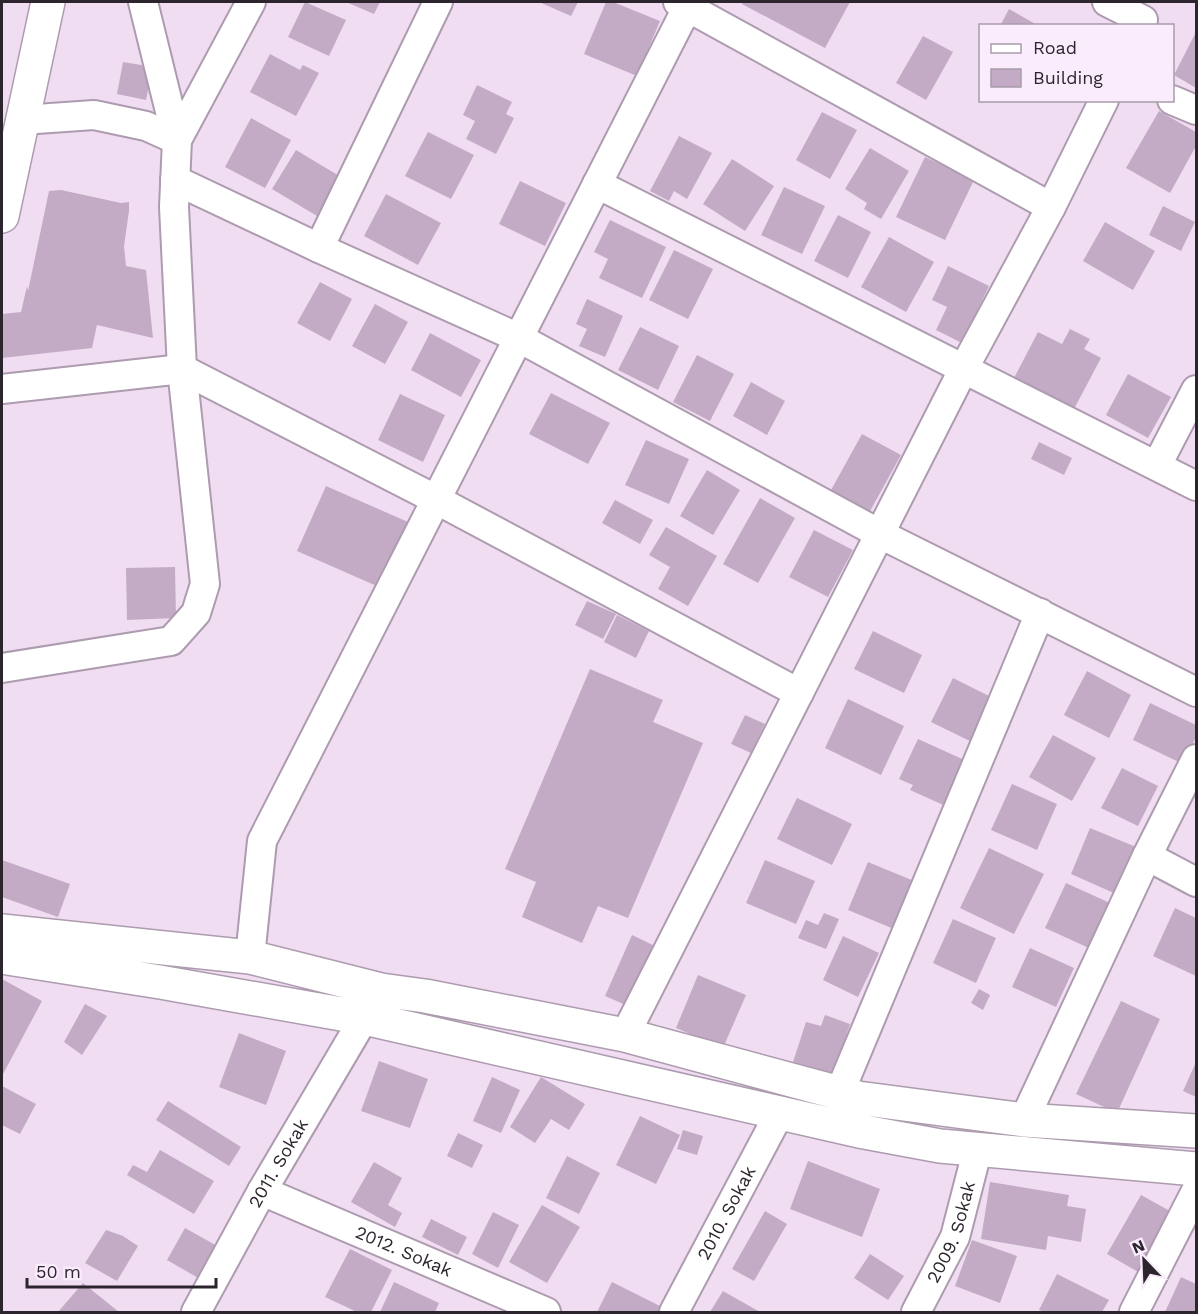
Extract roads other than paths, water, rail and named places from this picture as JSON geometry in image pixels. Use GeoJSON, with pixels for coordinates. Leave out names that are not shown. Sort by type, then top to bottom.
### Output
{"type":"FeatureCollection","features":[{"type":"Feature","properties":{"kind":"main road"},"geometry":{"type":"LineString","coordinates":[[2,216],[48,2]]}},
{"type":"Feature","properties":{"kind":"main road"},"geometry":{"type":"LineString","coordinates":[[2,931],[250,957],[381,990],[425,996],[625,1035],[858,1098],[1024,1120],[1197,1131]]}},
{"type":"Feature","properties":{"kind":"main road"},"geometry":{"type":"LineString","coordinates":[[2,957],[364,1018],[779,1114],[929,1144],[1197,1169]]}},
{"type":"Feature","properties":{"kind":"street"},"geometry":{"type":"LineString","coordinates":[[2,668],[171,641],[196,613],[205,584],[182,369],[177,287],[177,140],[143,2]]}},
{"type":"Feature","properties":{"kind":"street"},"geometry":{"type":"LineString","coordinates":[[177,140],[251,2]]}},
{"type":"Feature","properties":{"kind":"street"},"geometry":{"type":"LineString","coordinates":[[319,248],[438,2]]}},
{"type":"Feature","properties":{"kind":"street"},"geometry":{"type":"LineString","coordinates":[[1107,2],[1146,16]]}},
{"type":"Feature","properties":{"kind":"street"},"geometry":{"type":"LineString","coordinates":[[250,957],[262,841],[597,184],[685,3],[1051,207]]}},
{"type":"Feature","properties":{"kind":"street"},"geometry":{"type":"LineString","coordinates":[[1174,100],[1197,110]]}},
{"type":"Feature","properties":{"kind":"street"},"geometry":{"type":"LineString","coordinates":[[625,1035],[964,368],[1051,207],[1103,102]]}},
{"type":"Feature","properties":{"kind":"street"},"geometry":{"type":"LineString","coordinates":[[22,120],[94,115],[146,126],[177,140]]}},
{"type":"Feature","properties":{"kind":"street"},"geometry":{"type":"LineString","coordinates":[[176,180],[319,248],[519,338],[880,534],[1197,692]]}},
{"type":"Feature","properties":{"kind":"street"},"geometry":{"type":"LineString","coordinates":[[597,184],[1197,486]]}},
{"type":"Feature","properties":{"kind":"street"},"geometry":{"type":"LineString","coordinates":[[2,389],[182,369],[437,500],[799,693]]}},
{"type":"Feature","properties":{"kind":"street"},"geometry":{"type":"LineString","coordinates":[[1157,465],[1197,390]]}},
{"type":"Feature","properties":{"kind":"street"},"geometry":{"type":"LineString","coordinates":[[839,1094],[1040,614]]}},
{"type":"Feature","properties":{"kind":"street"},"geometry":{"type":"LineString","coordinates":[[1024,1120],[1147,855],[1197,759]]}},
{"type":"Feature","properties":{"kind":"street"},"geometry":{"type":"LineString","coordinates":[[1147,855],[1197,882]]}},
{"type":"Feature","properties":{"kind":"street","name":"2011. Sokak"},"geometry":{"type":"LineString","coordinates":[[196,1312],[261,1191],[364,1018]]}},
{"type":"Feature","properties":{"kind":"street","name":"2010. Sokak"},"geometry":{"type":"LineString","coordinates":[[674,1312],[779,1114]]}},
{"type":"Feature","properties":{"kind":"street","name":"2009. Sokak"},"geometry":{"type":"LineString","coordinates":[[916,1312],[954,1237],[978,1148]]}},
{"type":"Feature","properties":{"kind":"street","name":"2012. Sokak"},"geometry":{"type":"LineString","coordinates":[[261,1191],[546,1312]]}},
{"type":"Feature","properties":{"kind":"street"},"geometry":{"type":"LineString","coordinates":[[1134,1312],[1197,1191]]}}]}
